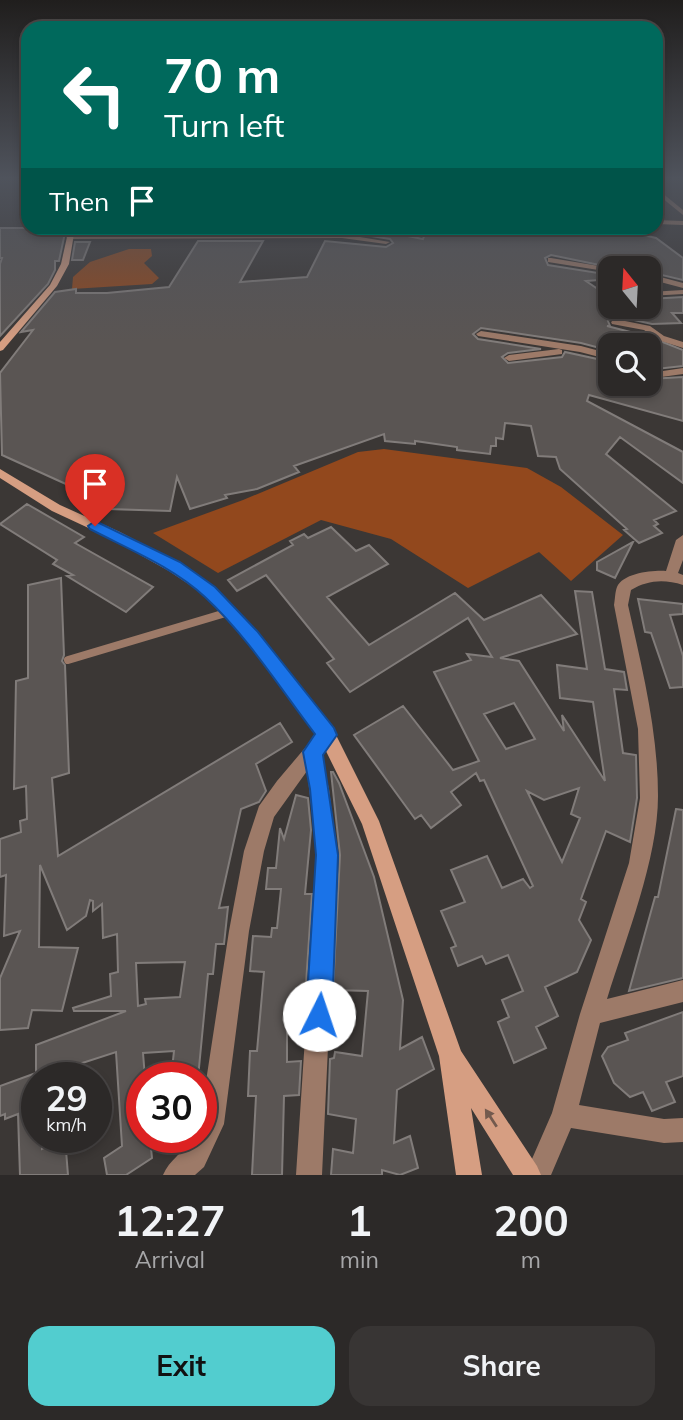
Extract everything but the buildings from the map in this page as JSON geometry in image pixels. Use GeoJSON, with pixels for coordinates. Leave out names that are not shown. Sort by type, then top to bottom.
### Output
{"type":"FeatureCollection","features":[{"type":"Feature","properties":{"kind":"street"},"geometry":{"type":"LineString","coordinates":[[0,348],[5,337],[53,286],[65,264],[70,235]]}},
{"type":"Feature","properties":{"kind":"street"},"geometry":{"type":"LineString","coordinates":[[274,235],[342,236],[386,242]]}},
{"type":"Feature","properties":{"kind":"street"},"geometry":{"type":"LineString","coordinates":[[551,260],[598,268]]}},
{"type":"Feature","properties":{"kind":"street"},"geometry":{"type":"LineString","coordinates":[[662,280],[683,286]]}},
{"type":"Feature","properties":{"kind":"street"},"geometry":{"type":"LineString","coordinates":[[662,293],[683,292]]}},
{"type":"Feature","properties":{"kind":"street"},"geometry":{"type":"LineString","coordinates":[[615,322],[646,328],[661,338],[683,345]]}},
{"type":"Feature","properties":{"kind":"street"},"geometry":{"type":"LineString","coordinates":[[481,334],[582,349],[598,354]]}},
{"type":"Feature","properties":{"kind":"street"},"geometry":{"type":"LineString","coordinates":[[509,358],[582,349]]}},
{"type":"Feature","properties":{"kind":"street"},"geometry":{"type":"LineString","coordinates":[[661,374],[683,371]]}},
{"type":"Feature","properties":{"kind":"street"},"geometry":{"type":"LineString","coordinates":[[0,473],[56,508],[115,534],[174,566],[210,592],[251,636],[327,735],[370,821],[451,1056],[469,1175]]}},
{"type":"Feature","properties":{"kind":"street"},"geometry":{"type":"LineString","coordinates":[[538,1175],[564,1115],[591,1014],[639,863],[650,792],[646,729],[621,605],[624,587],[636,579],[677,578],[683,540]]}},
{"type":"Feature","properties":{"kind":"street"},"geometry":{"type":"LineString","coordinates":[[176,1175],[195,1158],[212,1124],[239,931],[258,838],[266,814],[284,787],[327,735]]}},
{"type":"Feature","properties":{"kind":"street"},"geometry":{"type":"LineString","coordinates":[[309,1175],[327,855],[320,789],[312,752]]}},
{"type":"Feature","properties":{"kind":"street"},"geometry":{"type":"LineString","coordinates":[[591,1014],[683,991]]}},
{"type":"Feature","properties":{"kind":"street"},"geometry":{"type":"LineString","coordinates":[[451,1056],[528,1175]]}},
{"type":"Feature","properties":{"kind":"street"},"geometry":{"type":"LineString","coordinates":[[564,1115],[664,1131],[683,1130]]}},
{"type":"Feature","properties":{"kind":"lane"},"geometry":{"type":"LineString","coordinates":[[68,660],[229,612]]}},
{"type":"Feature","properties":{"kind":"shaded area"},"geometry":{"type":"Polygon","coordinates":[[[129,249],[151,249],[152,256],[144,263],[159,278],[152,284],[72,289],[73,277],[90,262],[129,249]]]}},
{"type":"Feature","properties":{"kind":"shaded area"},"geometry":{"type":"Polygon","coordinates":[[[384,449],[527,468],[561,487],[623,535],[571,581],[539,552],[468,588],[391,539],[321,520],[218,573],[153,533],[243,500],[358,452],[384,449]]]}},
{"type":"Feature","properties":{"kind":"route"},"geometry":{"type":"LineString","coordinates":[[95,526],[174,566],[210,592],[251,636],[327,735],[312,752],[320,789],[327,855],[319,1015]]}}]}
